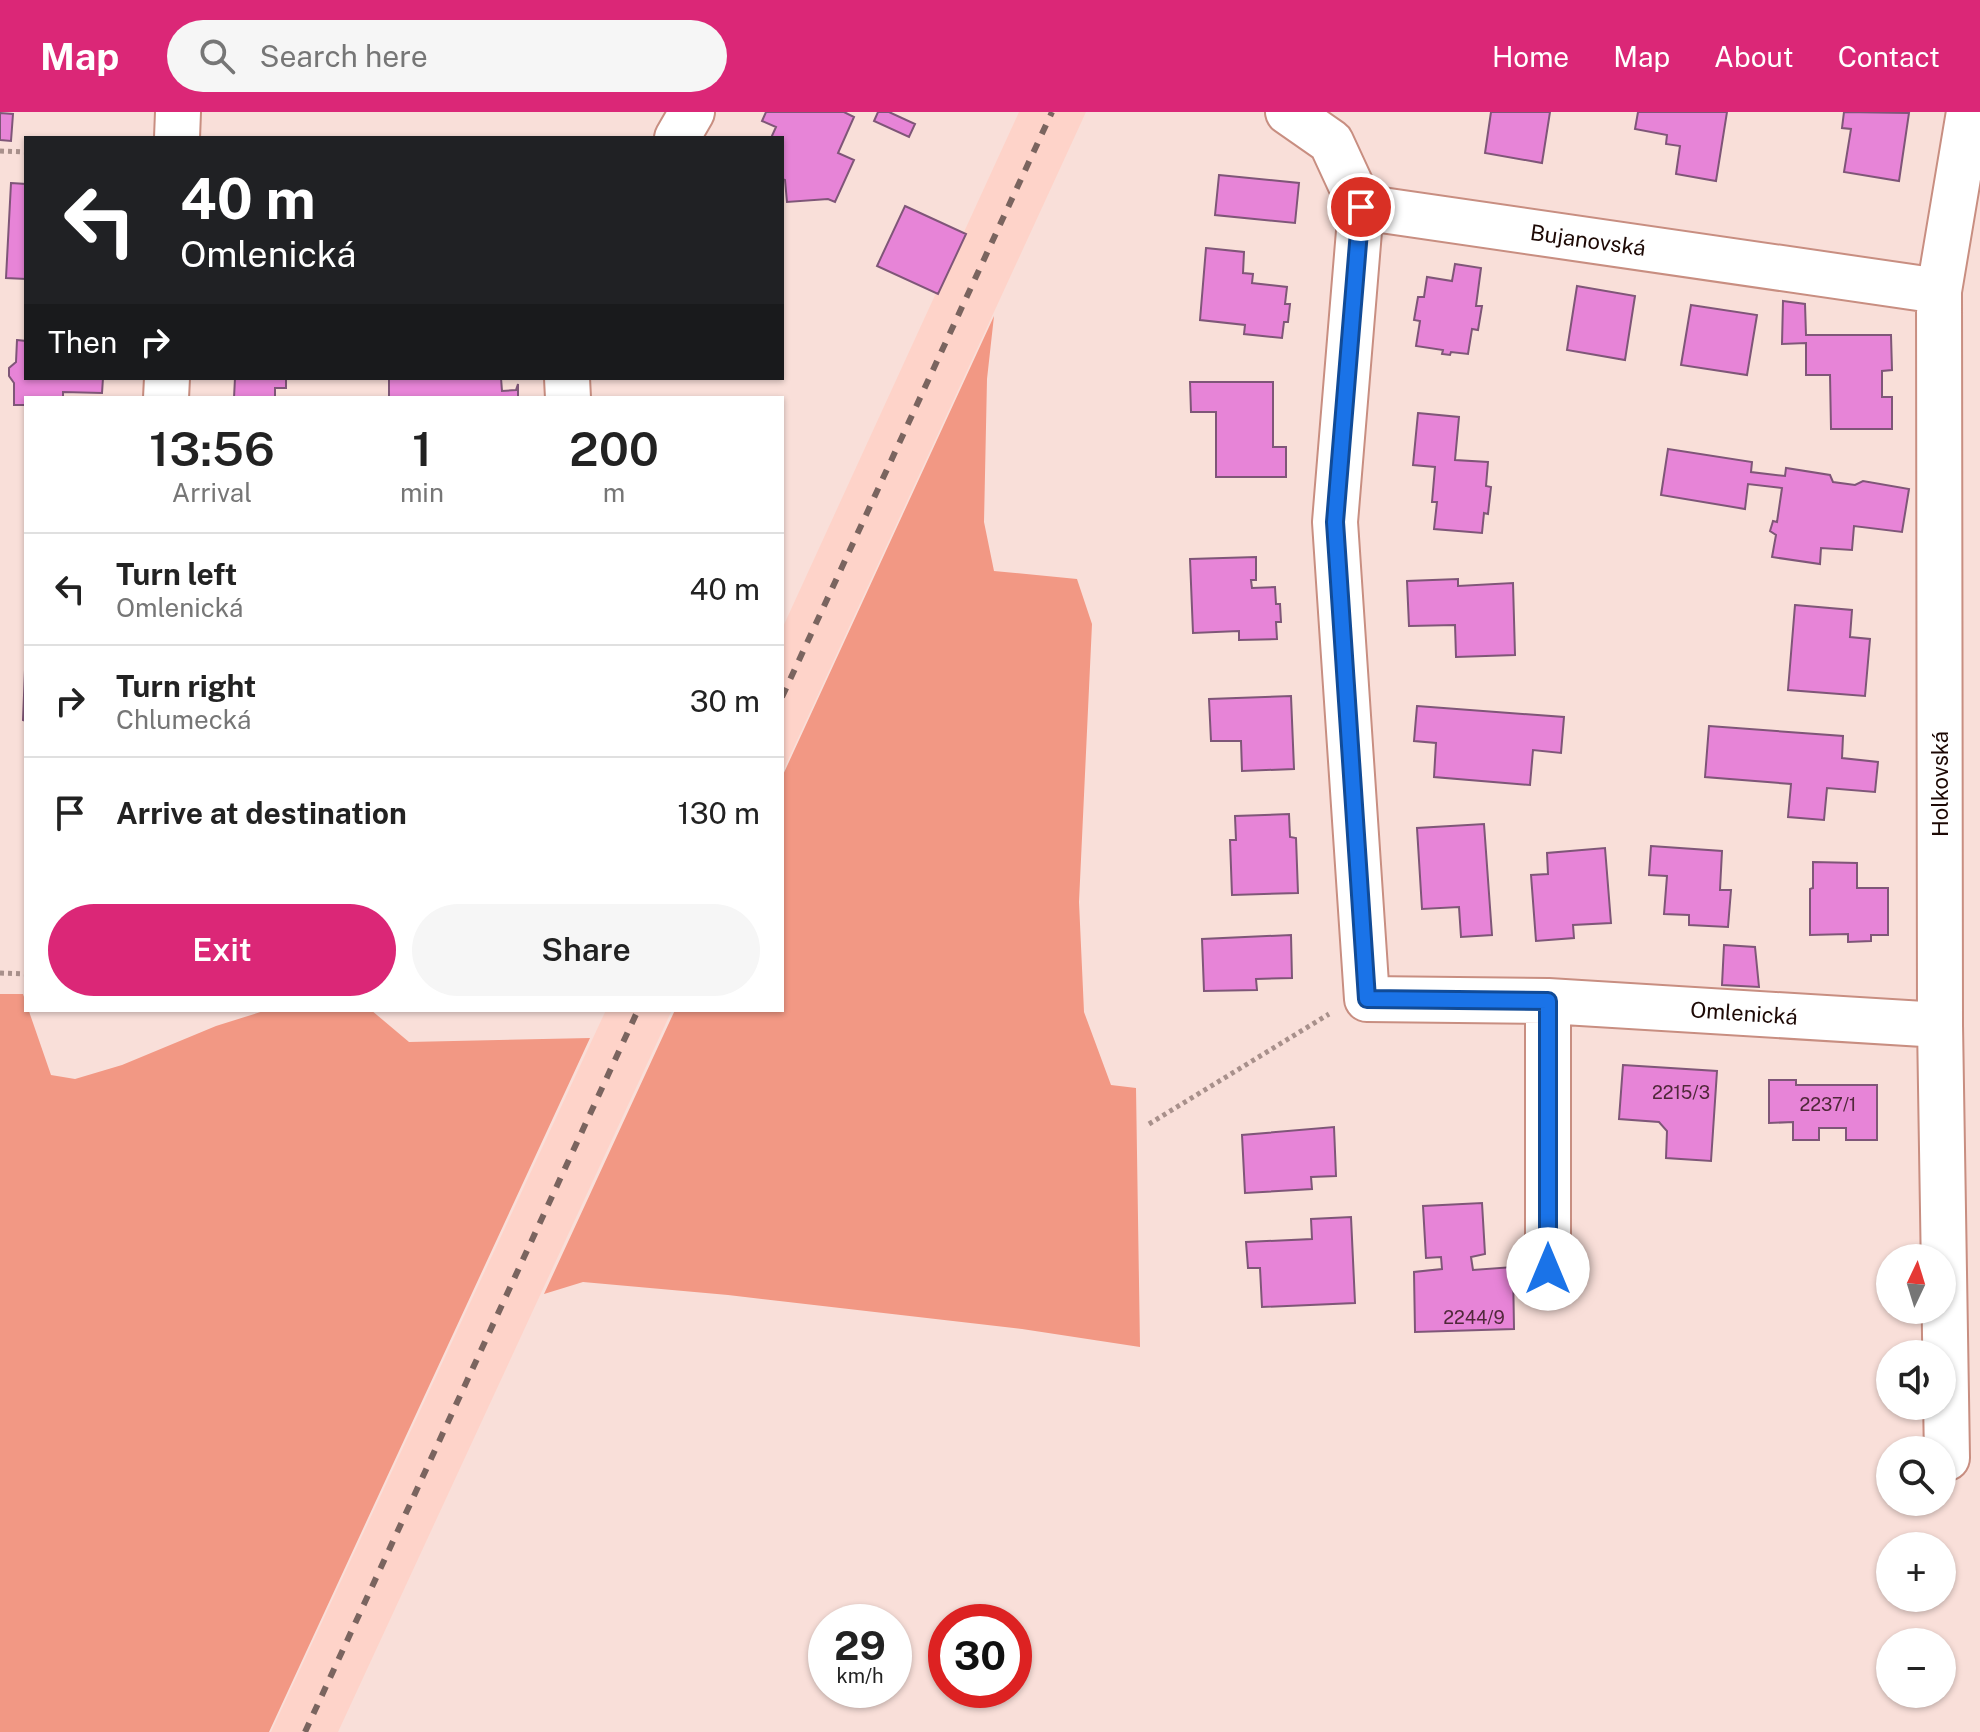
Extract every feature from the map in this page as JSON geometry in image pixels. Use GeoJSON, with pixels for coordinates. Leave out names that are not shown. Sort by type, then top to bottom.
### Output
{"type":"FeatureCollection","features":[{"type":"Feature","properties":{"kind":"street"},"geometry":{"type":"LineString","coordinates":[[177,136],[178,112]]}},
{"type":"Feature","properties":{"kind":"street"},"geometry":{"type":"LineString","coordinates":[[678,136],[692,112]]}},
{"type":"Feature","properties":{"kind":"street"},"geometry":{"type":"LineString","coordinates":[[1288,112],[1331,142],[1361,207],[1335,522],[1367,999]]}},
{"type":"Feature","properties":{"kind":"street","name":"Holkovská"},"geometry":{"type":"LineString","coordinates":[[1947,1436],[1940,1025],[1939,291],[1969,112]]}},
{"type":"Feature","properties":{"kind":"street","name":"Bujanovská"},"geometry":{"type":"LineString","coordinates":[[1361,207],[1939,291]]}},
{"type":"Feature","properties":{"kind":"street","name":"Omlenická"},"geometry":{"type":"LineString","coordinates":[[1367,999],[1548,1001],[1940,1025]]}},
{"type":"Feature","properties":{"kind":"street"},"geometry":{"type":"LineString","coordinates":[[1548,1001],[1548,1269]]}},
{"type":"Feature","properties":{"kind":"path"},"geometry":{"type":"LineString","coordinates":[[0,151],[24,152]]}},
{"type":"Feature","properties":{"kind":"path"},"geometry":{"type":"LineString","coordinates":[[0,973],[24,974]]}},
{"type":"Feature","properties":{"kind":"path"},"geometry":{"type":"LineString","coordinates":[[1149,1124],[1335,1011],[1367,999]]}},
{"type":"Feature","properties":{"kind":"shaded area"},"geometry":{"type":"Polygon","coordinates":[[[1019,112],[1086,112],[784,769],[784,625],[1019,112]]]}},
{"type":"Feature","properties":{"kind":"shaded area"},"geometry":{"type":"Polygon","coordinates":[[[994,316],[987,379],[984,522],[994,571],[1077,579],[1092,624],[1079,902],[1084,1012],[1111,1085],[1136,1088],[1140,1347],[1022,1329],[728,1295],[583,1282],[544,1294],[674,1012],[784,1012],[784,773],[994,316]]]}},
{"type":"Feature","properties":{"kind":"shaded area"},"geometry":{"type":"Polygon","coordinates":[[[0,994],[23,994],[24,1012],[29,1012],[51,1075],[75,1079],[122,1065],[216,1026],[261,1012],[373,1012],[409,1042],[590,1038],[269,1732],[0,1732],[0,994]]]}},
{"type":"Feature","properties":{"kind":"shaded area"},"geometry":{"type":"Polygon","coordinates":[[[605,1012],[671,1012],[338,1732],[271,1732],[605,1012]]]}},
{"type":"Feature","properties":{"kind":"building"},"geometry":{"type":"Polygon","coordinates":[[[766,112],[844,112],[854,117],[838,153],[854,160],[835,202],[828,199],[787,202],[784,136],[772,136],[776,127],[762,121],[766,112]]]}},
{"type":"Feature","properties":{"kind":"building"},"geometry":{"type":"Polygon","coordinates":[[[878,112],[889,112],[915,124],[909,137],[874,121],[878,112]]]}},
{"type":"Feature","properties":{"kind":"building"},"geometry":{"type":"Polygon","coordinates":[[[1491,112],[1550,112],[1542,163],[1485,153],[1491,112]]]}},
{"type":"Feature","properties":{"kind":"building"},"geometry":{"type":"Polygon","coordinates":[[[1638,112],[1727,112],[1716,181],[1676,174],[1680,146],[1666,144],[1667,135],[1635,129],[1638,112]]]}},
{"type":"Feature","properties":{"kind":"building"},"geometry":{"type":"Polygon","coordinates":[[[1844,112],[1909,113],[1899,181],[1844,172],[1851,129],[1842,128],[1844,112]]]}},
{"type":"Feature","properties":{"kind":"building"},"geometry":{"type":"Polygon","coordinates":[[[0,113],[13,114],[11,141],[0,140],[0,113]]]}},
{"type":"Feature","properties":{"kind":"building"},"geometry":{"type":"Polygon","coordinates":[[[1219,175],[1299,183],[1295,223],[1215,215],[1219,175]]]}},
{"type":"Feature","properties":{"kind":"building"},"geometry":{"type":"Polygon","coordinates":[[[11,183],[24,184],[24,279],[6,278],[11,183]]]}},
{"type":"Feature","properties":{"kind":"building"},"geometry":{"type":"Polygon","coordinates":[[[905,206],[966,234],[938,294],[877,266],[905,206]]]}},
{"type":"Feature","properties":{"kind":"building"},"geometry":{"type":"Polygon","coordinates":[[[1206,248],[1244,252],[1243,273],[1253,274],[1252,283],[1287,287],[1285,304],[1290,304],[1282,338],[1244,334],[1245,325],[1200,320],[1206,248]]]}},
{"type":"Feature","properties":{"kind":"building"},"geometry":{"type":"Polygon","coordinates":[[[1455,264],[1481,268],[1476,306],[1482,306],[1478,330],[1472,329],[1468,354],[1451,352],[1450,355],[1442,354],[1443,350],[1416,346],[1420,321],[1414,320],[1418,297],[1424,297],[1427,277],[1452,281],[1455,264]]]}},
{"type":"Feature","properties":{"kind":"building"},"geometry":{"type":"Polygon","coordinates":[[[1577,286],[1635,296],[1625,360],[1567,350],[1577,286]]]}},
{"type":"Feature","properties":{"kind":"building"},"geometry":{"type":"Polygon","coordinates":[[[1783,301],[1805,304],[1806,335],[1891,335],[1892,370],[1882,371],[1882,397],[1892,397],[1892,429],[1831,429],[1830,375],[1806,375],[1806,343],[1782,344],[1783,301]]]}},
{"type":"Feature","properties":{"kind":"building"},"geometry":{"type":"Polygon","coordinates":[[[1691,305],[1757,315],[1747,375],[1681,365],[1691,305]]]}},
{"type":"Feature","properties":{"kind":"building"},"geometry":{"type":"Polygon","coordinates":[[[17,340],[24,341],[24,380],[103,380],[102,393],[63,392],[63,396],[24,396],[24,405],[14,405],[14,383],[9,376],[9,368],[16,362],[17,340]]]}},
{"type":"Feature","properties":{"kind":"building"},"geometry":{"type":"Polygon","coordinates":[[[235,380],[286,380],[286,388],[275,388],[275,396],[234,396],[235,380]]]}},
{"type":"Feature","properties":{"kind":"building"},"geometry":{"type":"Polygon","coordinates":[[[389,380],[501,380],[502,391],[516,390],[518,384],[518,396],[389,396],[389,380]]]}},
{"type":"Feature","properties":{"kind":"building"},"geometry":{"type":"Polygon","coordinates":[[[1190,382],[1273,382],[1273,447],[1286,447],[1286,477],[1216,477],[1216,412],[1191,412],[1190,382]]]}},
{"type":"Feature","properties":{"kind":"building"},"geometry":{"type":"Polygon","coordinates":[[[1418,413],[1459,417],[1455,460],[1488,462],[1486,486],[1491,487],[1482,533],[1434,529],[1437,502],[1432,502],[1435,467],[1413,465],[1418,413]]]}},
{"type":"Feature","properties":{"kind":"building"},"geometry":{"type":"Polygon","coordinates":[[[1668,449],[1752,462],[1751,472],[1785,476],[1786,468],[1830,475],[1833,482],[1855,485],[1863,481],[1909,489],[1902,532],[1854,526],[1852,550],[1821,548],[1820,564],[1772,557],[1776,535],[1770,531],[1773,521],[1777,522],[1782,488],[1748,484],[1745,509],[1661,495],[1668,449]]]}},
{"type":"Feature","properties":{"kind":"building"},"geometry":{"type":"Polygon","coordinates":[[[1256,557],[1256,580],[1251,580],[1252,588],[1275,587],[1276,604],[1280,604],[1281,622],[1276,622],[1277,639],[1239,640],[1239,631],[1193,633],[1190,559],[1256,557]]]}},
{"type":"Feature","properties":{"kind":"building"},"geometry":{"type":"Polygon","coordinates":[[[1458,579],[1458,586],[1513,583],[1515,655],[1456,657],[1455,625],[1409,626],[1407,581],[1458,579]]]}},
{"type":"Feature","properties":{"kind":"building"},"geometry":{"type":"Polygon","coordinates":[[[1795,605],[1852,610],[1850,637],[1870,639],[1865,696],[1788,690],[1795,605]]]}},
{"type":"Feature","properties":{"kind":"building"},"geometry":{"type":"Polygon","coordinates":[[[1291,696],[1294,769],[1242,771],[1241,741],[1211,741],[1209,699],[1291,696]]]}},
{"type":"Feature","properties":{"kind":"building"},"geometry":{"type":"Polygon","coordinates":[[[1417,706],[1564,717],[1561,753],[1533,750],[1530,785],[1434,777],[1436,743],[1414,741],[1417,706]]]}},
{"type":"Feature","properties":{"kind":"building"},"geometry":{"type":"Polygon","coordinates":[[[1709,726],[1843,736],[1842,758],[1878,762],[1875,792],[1827,788],[1824,820],[1788,817],[1791,784],[1705,777],[1709,726]]]}},
{"type":"Feature","properties":{"kind":"building"},"geometry":{"type":"Polygon","coordinates":[[[1289,814],[1290,837],[1296,838],[1298,893],[1232,895],[1230,840],[1236,840],[1235,816],[1289,814]]]}},
{"type":"Feature","properties":{"kind":"building"},"geometry":{"type":"Polygon","coordinates":[[[1484,824],[1492,935],[1461,937],[1459,907],[1422,909],[1417,828],[1484,824]]]}},
{"type":"Feature","properties":{"kind":"building"},"geometry":{"type":"Polygon","coordinates":[[[1651,846],[1722,851],[1720,890],[1731,890],[1728,927],[1689,925],[1689,915],[1664,914],[1667,876],[1649,875],[1651,846]]]}},
{"type":"Feature","properties":{"kind":"building"},"geometry":{"type":"Polygon","coordinates":[[[1605,848],[1611,923],[1573,925],[1574,938],[1536,941],[1531,875],[1548,874],[1547,853],[1605,848]]]}},
{"type":"Feature","properties":{"kind":"building"},"geometry":{"type":"Polygon","coordinates":[[[1813,862],[1857,863],[1857,888],[1888,888],[1888,935],[1871,935],[1871,941],[1848,942],[1848,934],[1810,935],[1813,862]]]}},
{"type":"Feature","properties":{"kind":"building"},"geometry":{"type":"Polygon","coordinates":[[[1291,935],[1292,978],[1256,979],[1257,990],[1204,991],[1202,939],[1291,935]]]}},
{"type":"Feature","properties":{"kind":"building"},"geometry":{"type":"Polygon","coordinates":[[[1724,945],[1755,947],[1759,987],[1722,985],[1724,945]]]}},
{"type":"Feature","properties":{"kind":"building"},"geometry":{"type":"Polygon","coordinates":[[[1623,1065],[1717,1071],[1711,1161],[1666,1158],[1667,1131],[1659,1122],[1619,1119],[1623,1065]]]}},
{"type":"Feature","properties":{"kind":"building"},"geometry":{"type":"Polygon","coordinates":[[[1769,1080],[1796,1080],[1796,1085],[1877,1085],[1877,1140],[1846,1140],[1846,1128],[1819,1128],[1819,1140],[1793,1140],[1793,1122],[1769,1123],[1769,1080]]]}},
{"type":"Feature","properties":{"kind":"building"},"geometry":{"type":"Polygon","coordinates":[[[1334,1127],[1336,1176],[1311,1177],[1312,1189],[1245,1193],[1242,1135],[1334,1127]]]}},
{"type":"Feature","properties":{"kind":"building"},"geometry":{"type":"Polygon","coordinates":[[[1482,1203],[1485,1254],[1471,1257],[1473,1270],[1513,1267],[1514,1329],[1415,1332],[1414,1272],[1442,1269],[1441,1257],[1426,1258],[1423,1206],[1482,1203]]]}},
{"type":"Feature","properties":{"kind":"building"},"geometry":{"type":"Polygon","coordinates":[[[1351,1217],[1355,1303],[1262,1307],[1260,1268],[1248,1268],[1246,1242],[1312,1239],[1311,1219],[1351,1217]]]}},
{"type":"Feature","properties":{"kind":"railway"},"geometry":{"type":"LineString","coordinates":[[784,693],[1052,112]]}},
{"type":"Feature","properties":{"kind":"railway"},"geometry":{"type":"LineString","coordinates":[[305,1732],[637,1012]]}},
{"type":"Feature","properties":{"kind":"route"},"geometry":{"type":"LineString","coordinates":[[1361,207],[1335,522],[1367,999],[1548,1001],[1548,1269]]}}]}
